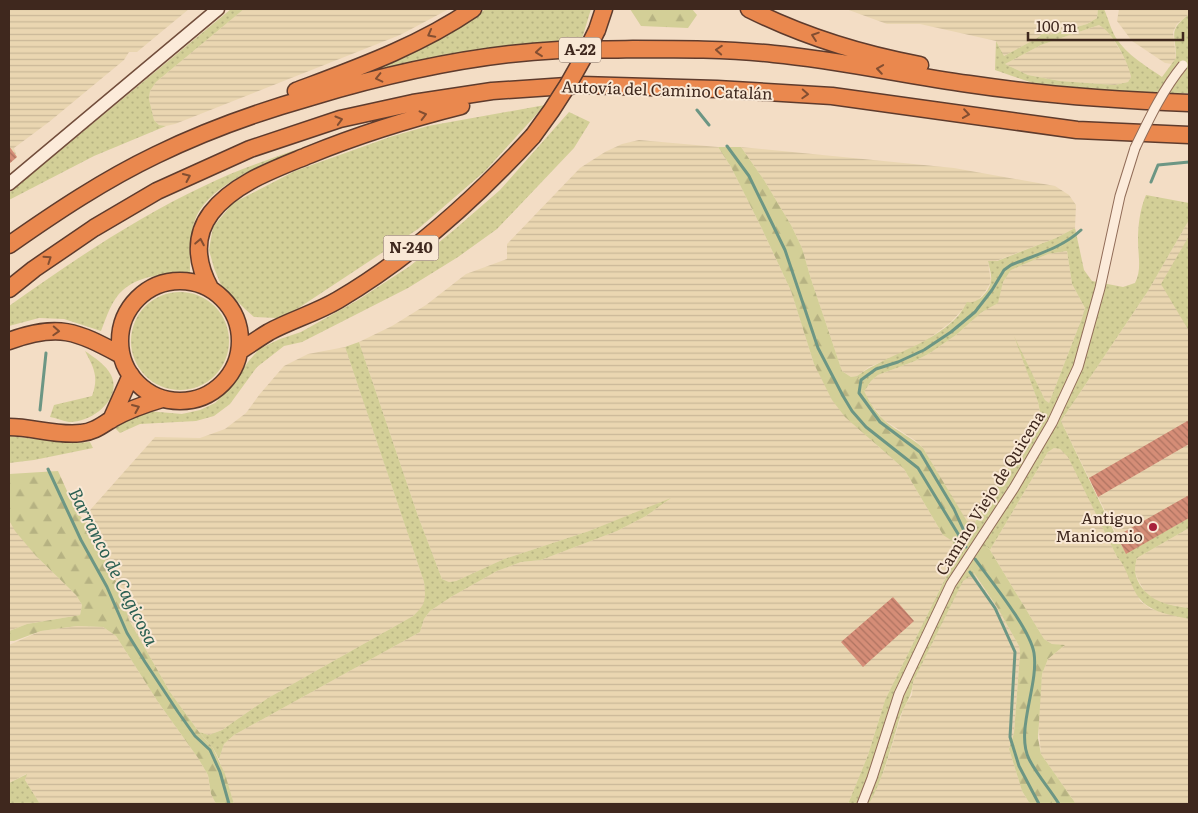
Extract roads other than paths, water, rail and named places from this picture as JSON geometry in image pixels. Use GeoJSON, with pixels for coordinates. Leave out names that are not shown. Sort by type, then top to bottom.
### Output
{"type":"FeatureCollection","features":[{"type":"Feature","properties":{"kind":"highway"},"geometry":{"type":"LineString","coordinates":[[155,155],[199,132],[255,107],[366,64],[408,45],[436,32],[473,9]]}},
{"type":"Feature","properties":{"kind":"highway","name":"N-240"},"geometry":{"type":"LineString","coordinates":[[240,351],[269,332],[337,301],[377,275],[442,225],[475,196],[533,136],[566,90],[581,66],[604,9]]}},
{"type":"Feature","properties":{"kind":"highway"},"geometry":{"type":"LineString","coordinates":[[749,9],[772,20],[836,44],[900,61],[1052,88],[1189,102]]}},
{"type":"Feature","properties":{"kind":"highway","name":"A-22"},"geometry":{"type":"LineString","coordinates":[[9,245],[90,191],[155,155],[247,117],[349,86],[440,65],[491,57],[558,50],[687,48],[774,54],[1049,95],[1189,102]]}},
{"type":"Feature","properties":{"kind":"highway"},"geometry":{"type":"LineString","coordinates":[[210,288],[200,264],[198,250],[202,230],[210,214],[226,198],[244,185],[333,145],[408,119],[481,101],[581,85]]}},
{"type":"Feature","properties":{"kind":"highway","name":"Autovía del Camino Catalán"},"geometry":{"type":"LineString","coordinates":[[9,288],[94,228],[157,191],[250,149],[340,119],[413,103],[492,92],[581,85],[717,89],[832,96],[1077,130],[1189,135]]}},
{"type":"Feature","properties":{"kind":"highway"},"geometry":{"type":"LineString","coordinates":[[175,281],[199,284],[210,288],[221,296],[231,308],[238,323],[240,351],[234,367],[225,382],[212,393],[195,400],[178,402],[162,399],[147,392],[138,385],[126,369],[121,355],[120,340],[123,320],[133,303],[153,287],[175,281]]}},
{"type":"Feature","properties":{"kind":"highway"},"geometry":{"type":"LineString","coordinates":[[238,323],[269,332]]}},
{"type":"Feature","properties":{"kind":"highway"},"geometry":{"type":"LineString","coordinates":[[9,341],[49,330],[72,332],[121,355]]}},
{"type":"Feature","properties":{"kind":"highway"},"geometry":{"type":"LineString","coordinates":[[111,420],[131,375]]}},
{"type":"Feature","properties":{"kind":"highway"},"geometry":{"type":"LineString","coordinates":[[9,427],[81,434],[92,431],[138,406],[162,399]]}},
{"type":"Feature","properties":{"kind":"street"},"geometry":{"type":"LineString","coordinates":[[9,184],[218,9]]}},
{"type":"Feature","properties":{"kind":"street","name":"Camino Viejo de Quicena"},"geometry":{"type":"LineString","coordinates":[[862,804],[899,694],[951,584],[1014,488],[1052,423],[1074,376],[1086,341],[1120,196],[1135,148],[1159,99],[1186,62]]}},
{"type":"Feature","properties":{"kind":"waterway"},"geometry":{"type":"LineString","coordinates":[[697,110],[709,125]]}},
{"type":"Feature","properties":{"kind":"waterway"},"geometry":{"type":"LineString","coordinates":[[727,146],[749,176],[785,250],[818,348],[843,396],[852,411],[866,427],[918,468],[966,547]]}},
{"type":"Feature","properties":{"kind":"waterway"},"geometry":{"type":"LineString","coordinates":[[1151,182],[1158,165],[1189,162]]}},
{"type":"Feature","properties":{"kind":"waterway"},"geometry":{"type":"LineString","coordinates":[[958,557],[956,540],[965,533],[954,509],[920,452],[880,422],[859,393],[861,380],[876,369],[898,362],[924,350],[951,332],[975,312],[1004,270],[1011,265],[1065,242],[1081,230]]}},
{"type":"Feature","properties":{"kind":"waterway","name":"Barranco de Cagicosa"},"geometry":{"type":"LineString","coordinates":[[40,410],[46,353]]}},
{"type":"Feature","properties":{"kind":"waterway","name":"Barranco de Cagicosa"},"geometry":{"type":"LineString","coordinates":[[48,469],[81,540],[107,587],[127,633],[195,736],[210,750],[220,772],[229,804]]}},
{"type":"Feature","properties":{"kind":"waterway"},"geometry":{"type":"LineString","coordinates":[[975,559],[1009,605],[1031,643],[1035,666],[1026,722],[1025,748],[1032,765],[1059,804]]}},
{"type":"Feature","properties":{"kind":"waterway"},"geometry":{"type":"LineString","coordinates":[[970,572],[995,608],[1015,652],[1010,737],[1019,766],[1039,804]]}},
{"type":"Feature","properties":{"kind":"place","name":"Antiguo Manicomio"},"geometry":{"type":"Point","coordinates":[1153,527]}}]}
